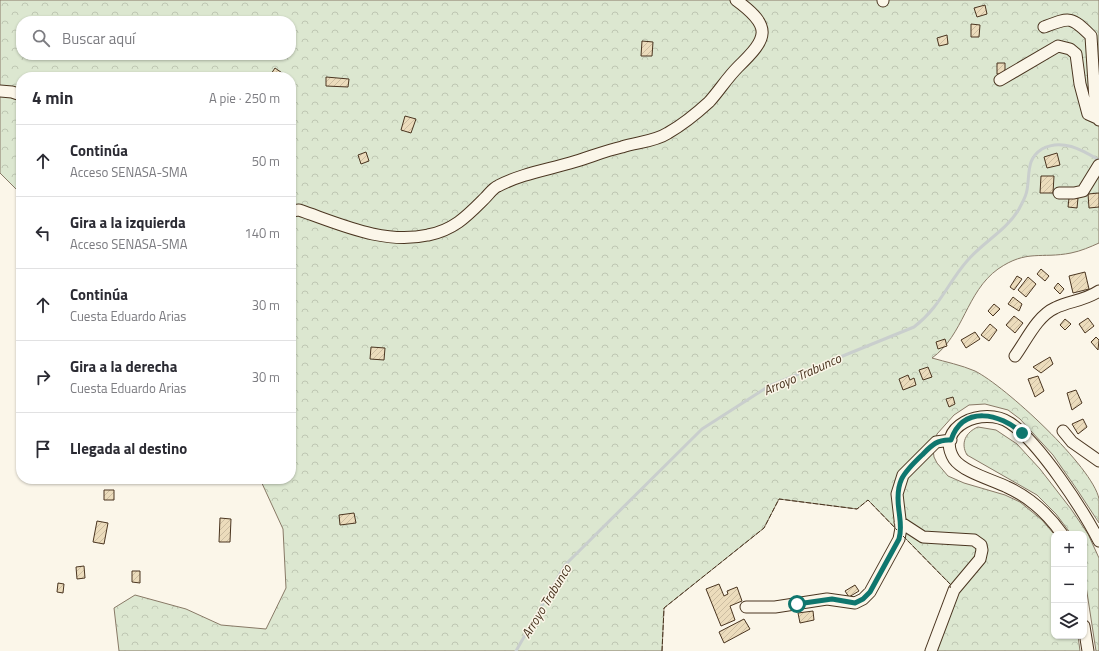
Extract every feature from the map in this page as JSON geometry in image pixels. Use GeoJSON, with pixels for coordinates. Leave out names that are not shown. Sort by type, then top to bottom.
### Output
{"type":"FeatureCollection","features":[{"type":"Feature","properties":{"kind":"street"},"geometry":{"type":"LineString","coordinates":[[296,210],[299,210],[357,231],[399,238],[428,236],[456,226],[497,186],[532,173],[570,163],[623,146],[642,143],[668,134],[709,101],[726,80],[754,52],[760,43],[763,36],[760,23],[749,9],[736,0]]}},
{"type":"Feature","properties":{"kind":"street"},"geometry":{"type":"LineString","coordinates":[[1044,27],[1066,19],[1078,23],[1091,36],[1098,119]]}},
{"type":"Feature","properties":{"kind":"street"},"geometry":{"type":"LineString","coordinates":[[1000,80],[1058,46],[1070,49],[1076,54],[1080,84],[1088,114],[1098,119]]}},
{"type":"Feature","properties":{"kind":"street"},"geometry":{"type":"LineString","coordinates":[[0,91],[16,93]]}},
{"type":"Feature","properties":{"kind":"street"},"geometry":{"type":"LineString","coordinates":[[1059,193],[1074,193],[1083,191],[1099,165]]}},
{"type":"Feature","properties":{"kind":"street"},"geometry":{"type":"LineString","coordinates":[[1015,356],[1039,323],[1054,308],[1083,300],[1099,291]]}},
{"type":"Feature","properties":{"kind":"street"},"geometry":{"type":"LineString","coordinates":[[1060,531],[1046,514],[1020,494],[959,465],[952,453],[951,440],[957,427],[975,417],[996,417],[1009,422],[1029,441],[1047,462],[1088,522],[1099,541]]}},
{"type":"Feature","properties":{"kind":"street"},"geometry":{"type":"LineString","coordinates":[[1063,431],[1076,445],[1099,460]]}},
{"type":"Feature","properties":{"kind":"street"},"geometry":{"type":"LineString","coordinates":[[746,607],[775,607],[827,600],[855,603],[863,599],[870,592],[897,544],[901,533],[897,494],[903,475],[936,442],[951,440]]}},
{"type":"Feature","properties":{"kind":"street"},"geometry":{"type":"LineString","coordinates":[[900,522],[923,537],[974,540],[981,545],[982,550],[980,559],[954,590],[931,651]]}},
{"type":"Feature","properties":{"kind":"street"},"geometry":{"type":"LineString","coordinates":[[1086,639],[1088,651]]}},
{"type":"Feature","properties":{"kind":"green space"},"geometry":{"type":"Polygon","coordinates":[[[0,0],[1099,0],[1099,243],[1071,253],[1017,259],[998,269],[987,278],[979,289],[971,301],[959,326],[943,349],[932,358],[959,365],[975,371],[989,379],[1026,410],[1065,448],[1093,485],[1099,499],[1099,523],[1053,455],[1020,419],[1008,410],[985,404],[969,405],[954,415],[937,434],[933,449],[934,457],[948,476],[964,483],[1005,495],[1020,502],[1042,520],[1051,531],[1051,639],[1078,639],[1080,651],[925,651],[935,631],[951,585],[868,500],[857,509],[779,499],[764,528],[664,608],[662,651],[119,651],[114,608],[135,595],[186,609],[221,625],[266,629],[286,588],[283,529],[262,484],[296,484],[296,72],[16,72],[16,189],[0,173],[0,0]]]}},
{"type":"Feature","properties":{"kind":"green space"},"geometry":{"type":"Polygon","coordinates":[[[978,427],[996,430],[1017,444],[1040,469],[1086,531],[1069,531],[1056,514],[1037,495],[967,455],[964,446],[965,438],[978,427]]]}},
{"type":"Feature","properties":{"kind":"green space"},"geometry":{"type":"Polygon","coordinates":[[[1087,533],[1099,558],[1099,651],[1096,651],[1087,592],[1087,533]]]}},
{"type":"Feature","properties":{"kind":"building"},"geometry":{"type":"Polygon","coordinates":[[[985,5],[987,14],[977,17],[974,8],[985,5]]]}},
{"type":"Feature","properties":{"kind":"building"},"geometry":{"type":"Polygon","coordinates":[[[971,24],[980,25],[979,37],[971,37],[971,24]]]}},
{"type":"Feature","properties":{"kind":"building"},"geometry":{"type":"Polygon","coordinates":[[[947,35],[948,44],[939,46],[937,38],[947,35]]]}},
{"type":"Feature","properties":{"kind":"building"},"geometry":{"type":"Polygon","coordinates":[[[642,41],[653,42],[652,56],[641,56],[642,41]]]}},
{"type":"Feature","properties":{"kind":"building"},"geometry":{"type":"Polygon","coordinates":[[[997,63],[1005,63],[1005,74],[997,74],[997,63]]]}},
{"type":"Feature","properties":{"kind":"building"},"geometry":{"type":"Polygon","coordinates":[[[275,68],[281,72],[272,72],[275,68]]]}},
{"type":"Feature","properties":{"kind":"building"},"geometry":{"type":"Polygon","coordinates":[[[326,77],[349,79],[348,87],[326,86],[326,77]]]}},
{"type":"Feature","properties":{"kind":"building"},"geometry":{"type":"Polygon","coordinates":[[[405,116],[416,119],[411,133],[401,130],[405,116]]]}},
{"type":"Feature","properties":{"kind":"building"},"geometry":{"type":"Polygon","coordinates":[[[366,152],[369,161],[361,164],[358,155],[366,152]]]}},
{"type":"Feature","properties":{"kind":"building"},"geometry":{"type":"Polygon","coordinates":[[[1057,153],[1060,165],[1047,168],[1044,157],[1057,153]]]}},
{"type":"Feature","properties":{"kind":"building"},"geometry":{"type":"Polygon","coordinates":[[[1041,176],[1054,176],[1053,193],[1040,193],[1041,176]]]}},
{"type":"Feature","properties":{"kind":"building"},"geometry":{"type":"Polygon","coordinates":[[[1099,193],[1099,207],[1089,208],[1088,194],[1099,193]]]}},
{"type":"Feature","properties":{"kind":"building"},"geometry":{"type":"Polygon","coordinates":[[[1069,198],[1078,198],[1077,208],[1068,207],[1069,198]]]}},
{"type":"Feature","properties":{"kind":"building"},"geometry":{"type":"Polygon","coordinates":[[[1041,269],[1049,276],[1045,281],[1037,274],[1041,269]]]}},
{"type":"Feature","properties":{"kind":"building"},"geometry":{"type":"Polygon","coordinates":[[[1085,272],[1089,289],[1073,293],[1069,276],[1085,272]]]}},
{"type":"Feature","properties":{"kind":"building"},"geometry":{"type":"Polygon","coordinates":[[[1017,276],[1022,279],[1014,290],[1010,287],[1017,276]]]}},
{"type":"Feature","properties":{"kind":"building"},"geometry":{"type":"Polygon","coordinates":[[[1028,277],[1036,284],[1026,297],[1018,290],[1028,277]]]}},
{"type":"Feature","properties":{"kind":"building"},"geometry":{"type":"Polygon","coordinates":[[[1058,283],[1064,289],[1060,294],[1054,288],[1058,283]]]}},
{"type":"Feature","properties":{"kind":"building"},"geometry":{"type":"Polygon","coordinates":[[[1013,297],[1022,304],[1019,311],[1008,304],[1013,297]]]}},
{"type":"Feature","properties":{"kind":"building"},"geometry":{"type":"Polygon","coordinates":[[[994,304],[1000,309],[993,316],[988,311],[994,304]]]}},
{"type":"Feature","properties":{"kind":"building"},"geometry":{"type":"Polygon","coordinates":[[[1014,316],[1023,323],[1015,333],[1006,325],[1014,316]]]}},
{"type":"Feature","properties":{"kind":"building"},"geometry":{"type":"Polygon","coordinates":[[[1088,318],[1094,326],[1085,333],[1079,324],[1088,318]]]}},
{"type":"Feature","properties":{"kind":"building"},"geometry":{"type":"Polygon","coordinates":[[[1065,319],[1071,324],[1065,330],[1060,325],[1065,319]]]}},
{"type":"Feature","properties":{"kind":"building"},"geometry":{"type":"Polygon","coordinates":[[[990,324],[997,330],[989,341],[981,335],[990,324]]]}},
{"type":"Feature","properties":{"kind":"building"},"geometry":{"type":"Polygon","coordinates":[[[975,332],[980,339],[966,348],[961,340],[975,332]]]}},
{"type":"Feature","properties":{"kind":"building"},"geometry":{"type":"Polygon","coordinates":[[[1096,337],[1099,340],[1098,350],[1091,342],[1096,337]]]}},
{"type":"Feature","properties":{"kind":"building"},"geometry":{"type":"Polygon","coordinates":[[[945,339],[947,346],[938,349],[936,342],[945,339]]]}},
{"type":"Feature","properties":{"kind":"building"},"geometry":{"type":"Polygon","coordinates":[[[371,347],[385,348],[384,360],[370,359],[371,347]]]}},
{"type":"Feature","properties":{"kind":"building"},"geometry":{"type":"Polygon","coordinates":[[[1050,357],[1053,364],[1041,373],[1033,367],[1050,357]]]}},
{"type":"Feature","properties":{"kind":"building"},"geometry":{"type":"Polygon","coordinates":[[[928,367],[932,377],[923,380],[919,370],[928,367]]]}},
{"type":"Feature","properties":{"kind":"building"},"geometry":{"type":"Polygon","coordinates":[[[908,375],[910,380],[914,378],[916,385],[903,390],[899,379],[908,375]]]}},
{"type":"Feature","properties":{"kind":"building"},"geometry":{"type":"Polygon","coordinates":[[[1038,376],[1044,391],[1035,397],[1028,379],[1038,376]]]}},
{"type":"Feature","properties":{"kind":"building"},"geometry":{"type":"Polygon","coordinates":[[[1076,390],[1082,403],[1072,410],[1067,393],[1076,390]]]}},
{"type":"Feature","properties":{"kind":"building"},"geometry":{"type":"Polygon","coordinates":[[[953,397],[955,404],[949,407],[946,399],[953,397]]]}},
{"type":"Feature","properties":{"kind":"building"},"geometry":{"type":"Polygon","coordinates":[[[1083,419],[1087,427],[1078,434],[1072,424],[1083,419]]]}},
{"type":"Feature","properties":{"kind":"building"},"geometry":{"type":"Polygon","coordinates":[[[104,490],[114,490],[114,500],[104,500],[104,490]]]}},
{"type":"Feature","properties":{"kind":"building"},"geometry":{"type":"Polygon","coordinates":[[[354,513],[356,523],[340,525],[339,515],[354,513]]]}},
{"type":"Feature","properties":{"kind":"building"},"geometry":{"type":"Polygon","coordinates":[[[220,518],[231,519],[230,542],[219,542],[220,518]]]}},
{"type":"Feature","properties":{"kind":"building"},"geometry":{"type":"Polygon","coordinates":[[[97,521],[108,523],[104,544],[93,542],[97,521]]]}},
{"type":"Feature","properties":{"kind":"building"},"geometry":{"type":"Polygon","coordinates":[[[84,566],[85,578],[77,579],[76,567],[84,566]]]}},
{"type":"Feature","properties":{"kind":"building"},"geometry":{"type":"Polygon","coordinates":[[[132,571],[140,571],[140,583],[132,582],[132,571]]]}},
{"type":"Feature","properties":{"kind":"building"},"geometry":{"type":"Polygon","coordinates":[[[58,583],[64,584],[63,593],[57,592],[58,583]]]}},
{"type":"Feature","properties":{"kind":"building"},"geometry":{"type":"Polygon","coordinates":[[[719,584],[724,596],[728,594],[727,591],[737,587],[742,601],[730,606],[735,620],[721,626],[706,589],[719,584]]]}},
{"type":"Feature","properties":{"kind":"building"},"geometry":{"type":"Polygon","coordinates":[[[855,585],[859,591],[849,597],[845,591],[855,585]]]}},
{"type":"Feature","properties":{"kind":"building"},"geometry":{"type":"Polygon","coordinates":[[[813,611],[814,620],[800,623],[798,613],[813,611]]]}},
{"type":"Feature","properties":{"kind":"building"},"geometry":{"type":"Polygon","coordinates":[[[744,619],[750,629],[724,643],[719,632],[744,619]]]}},
{"type":"Feature","properties":{"kind":"waterway","name":"Arroyo Trabunco"},"geometry":{"type":"LineString","coordinates":[[516,651],[565,565],[702,429],[769,386],[914,327],[937,303],[973,254],[1014,217],[1026,195],[1033,157],[1042,149],[1049,146],[1064,145],[1079,149],[1099,160]]}},
{"type":"Feature","properties":{"kind":"fence"},"geometry":{"type":"LineString","coordinates":[[662,651],[664,608],[764,528],[779,499],[857,509],[868,500],[897,530]]}},
{"type":"Feature","properties":{"kind":"fence"},"geometry":{"type":"LineString","coordinates":[[903,536],[951,585],[950,588]]}},
{"type":"Feature","properties":{"kind":"route"},"geometry":{"type":"LineString","coordinates":[[797,604],[832,599],[855,603],[863,599],[870,592],[895,549],[901,533],[897,494],[900,481],[906,470],[932,445],[940,440],[951,440],[957,427],[962,423],[968,419],[982,416],[1003,419],[1022,433]]}}]}
